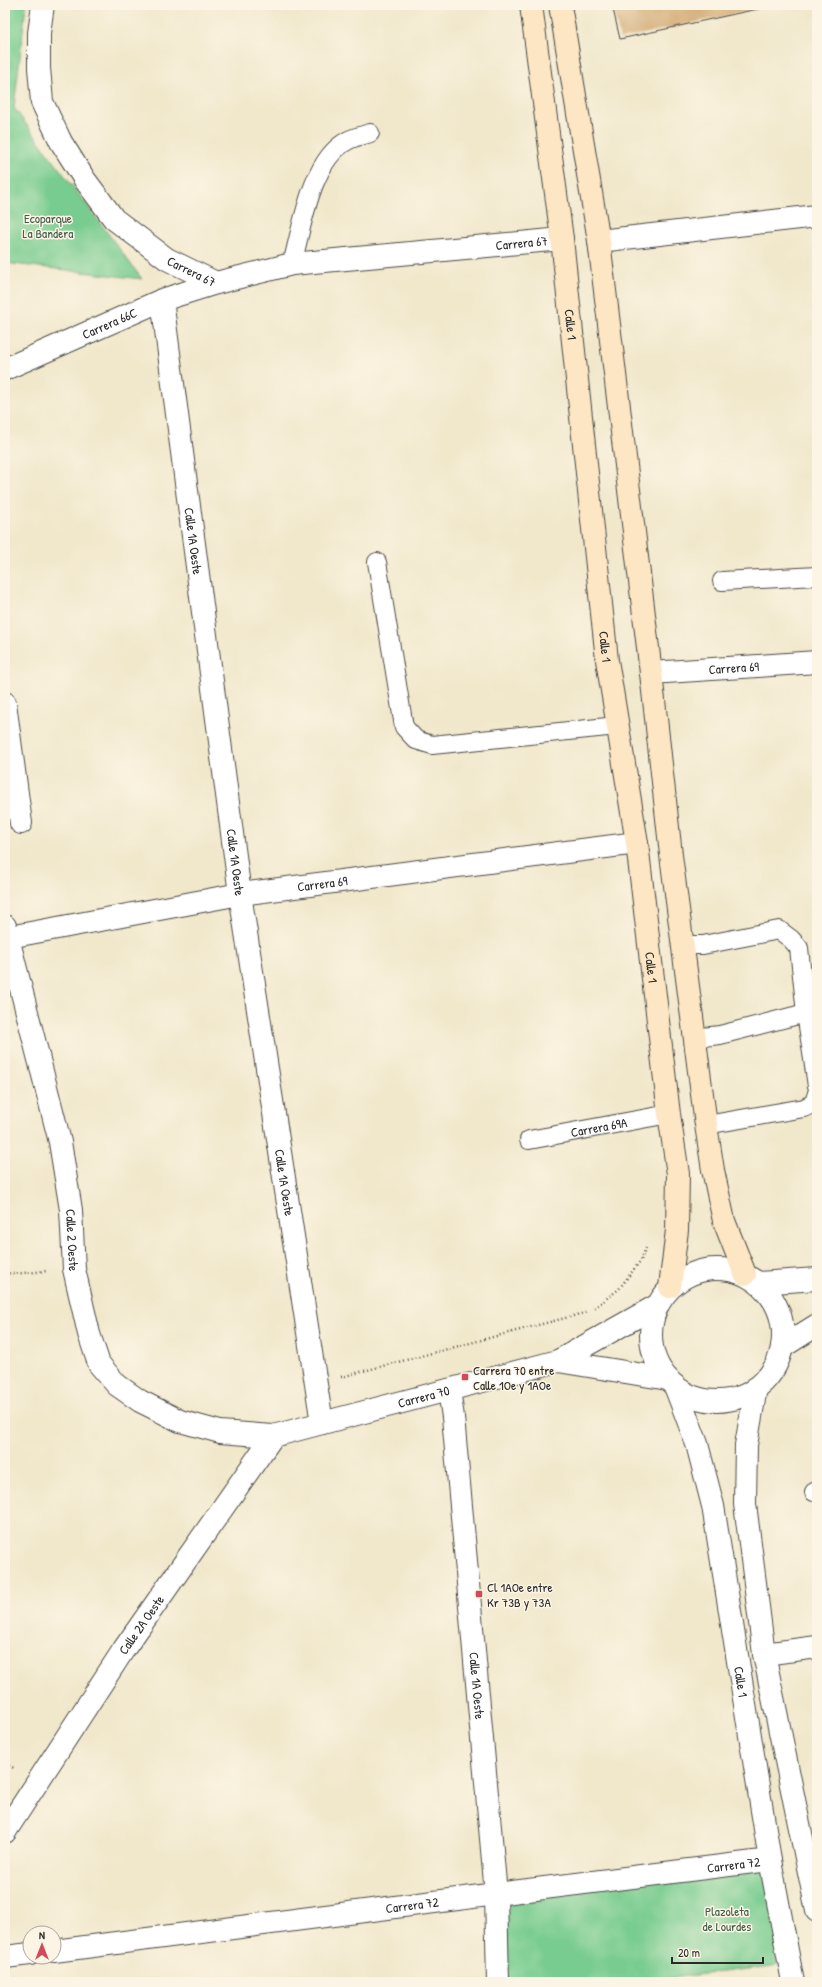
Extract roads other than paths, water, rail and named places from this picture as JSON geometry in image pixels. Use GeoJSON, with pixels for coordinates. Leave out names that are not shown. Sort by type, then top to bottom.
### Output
{"type":"FeatureCollection","features":[{"type":"Feature","properties":{"kind":"main road","name":"Calle 1"},"geometry":{"type":"LineString","coordinates":[[531,5],[562,239],[607,660],[637,843],[669,1114],[678,1174],[677,1230],[670,1287]]}},
{"type":"Feature","properties":{"kind":"main road"},"geometry":{"type":"LineString","coordinates":[[560,5],[599,241],[682,945],[712,1170],[724,1221],[752,1279]]}},
{"type":"Feature","properties":{"kind":"street","name":"Carrera 67"},"geometry":{"type":"LineString","coordinates":[[43,5],[39,33],[39,68],[42,102],[61,142],[85,180],[114,219],[167,259],[216,283],[292,264],[562,239]]}},
{"type":"Feature","properties":{"kind":"street"},"geometry":{"type":"LineString","coordinates":[[599,241],[817,216]]}},
{"type":"Feature","properties":{"kind":"street","name":"Carrera 66C"},"geometry":{"type":"LineString","coordinates":[[5,369],[162,300],[216,283]]}},
{"type":"Feature","properties":{"kind":"street","name":"Calle 1A Oeste"},"geometry":{"type":"LineString","coordinates":[[162,300],[240,894],[322,1423]]}},
{"type":"Feature","properties":{"kind":"street","name":"Carrera 69"},"geometry":{"type":"LineString","coordinates":[[651,673],[817,662]]}},
{"type":"Feature","properties":{"kind":"street"},"geometry":{"type":"LineString","coordinates":[[5,703],[21,823]]}},
{"type":"Feature","properties":{"kind":"street","name":"Carrera 69"},"geometry":{"type":"LineString","coordinates":[[7,931],[240,894],[637,843]]}},
{"type":"Feature","properties":{"kind":"street","name":"Calle 2 Oeste"},"geometry":{"type":"LineString","coordinates":[[7,931],[60,1142],[71,1210],[74,1269],[89,1334],[99,1364],[117,1385],[140,1400],[180,1421],[220,1432],[281,1433]]}},
{"type":"Feature","properties":{"kind":"street"},"geometry":{"type":"LineString","coordinates":[[752,1279],[773,1298],[781,1317],[783,1327],[782,1347],[776,1366],[756,1388],[747,1394],[729,1400],[710,1400],[691,1396],[671,1382],[654,1357],[651,1344],[650,1332],[656,1306],[670,1287],[692,1273],[705,1269],[719,1268],[752,1279],[817,1279]]}},
{"type":"Feature","properties":{"kind":"street","name":"Carrera 70"},"geometry":{"type":"LineString","coordinates":[[281,1433],[558,1361],[656,1306]]}},
{"type":"Feature","properties":{"kind":"street"},"geometry":{"type":"LineString","coordinates":[[782,1347],[817,1325]]}},
{"type":"Feature","properties":{"kind":"street","name":"Carrera 70"},"geometry":{"type":"LineString","coordinates":[[558,1361],[671,1382]]}},
{"type":"Feature","properties":{"kind":"street","name":"Calle 1"},"geometry":{"type":"LineString","coordinates":[[671,1382],[697,1444],[713,1506],[770,1860],[793,1982]]}},
{"type":"Feature","properties":{"kind":"street"},"geometry":{"type":"LineString","coordinates":[[756,1388],[746,1445],[745,1504],[764,1654],[812,1857],[817,1911]]}},
{"type":"Feature","properties":{"kind":"street","name":"Calle 1A Oeste"},"geometry":{"type":"LineString","coordinates":[[448,1390],[453,1417],[496,1894],[498,1982]]}},
{"type":"Feature","properties":{"kind":"street","name":"Calle 2A Oeste"},"geometry":{"type":"LineString","coordinates":[[5,1832],[124,1649],[281,1433]]}},
{"type":"Feature","properties":{"kind":"street"},"geometry":{"type":"LineString","coordinates":[[764,1654],[817,1646]]}},
{"type":"Feature","properties":{"kind":"street","name":"Carrera 72"},"geometry":{"type":"LineString","coordinates":[[62,1950],[770,1860]]}},
{"type":"Feature","properties":{"kind":"street"},"geometry":{"type":"LineString","coordinates":[[5,1957],[22,1955]]}},
{"type":"Feature","properties":{"kind":"lane"},"geometry":{"type":"LineString","coordinates":[[292,264],[314,184],[327,159],[346,141],[370,133]]}},
{"type":"Feature","properties":{"kind":"lane"},"geometry":{"type":"LineString","coordinates":[[377,562],[404,727],[416,740],[432,745],[618,726]]}},
{"type":"Feature","properties":{"kind":"lane"},"geometry":{"type":"LineString","coordinates":[[722,581],[817,576]]}},
{"type":"Feature","properties":{"kind":"lane"},"geometry":{"type":"LineString","coordinates":[[682,945],[703,945],[779,930],[791,938],[799,948],[806,1012],[817,1086]]}},
{"type":"Feature","properties":{"kind":"lane"},"geometry":{"type":"LineString","coordinates":[[694,1038],[720,1035],[806,1012]]}},
{"type":"Feature","properties":{"kind":"lane"},"geometry":{"type":"LineString","coordinates":[[706,1125],[804,1108],[814,1103],[817,1093]]}},
{"type":"Feature","properties":{"kind":"lane","name":"Carrera 69A"},"geometry":{"type":"LineString","coordinates":[[530,1140],[669,1114]]}},
{"type":"Feature","properties":{"kind":"place","name":"Carrera 70 entre Calle 1Oe y 1AOe"},"geometry":{"type":"Point","coordinates":[465,1377]}},
{"type":"Feature","properties":{"kind":"place","name":"Cl 1AOe entre Kr 73B y 73A"},"geometry":{"type":"Point","coordinates":[479,1594]}},
{"type":"Feature","properties":{"kind":"park label","name":"Ecoparque La Bandera"},"geometry":{"type":"Point","coordinates":[48,226]}},
{"type":"Feature","properties":{"kind":"park label","name":"Plazoleta de Lourdes"},"geometry":{"type":"Point","coordinates":[727,1918]}}]}
